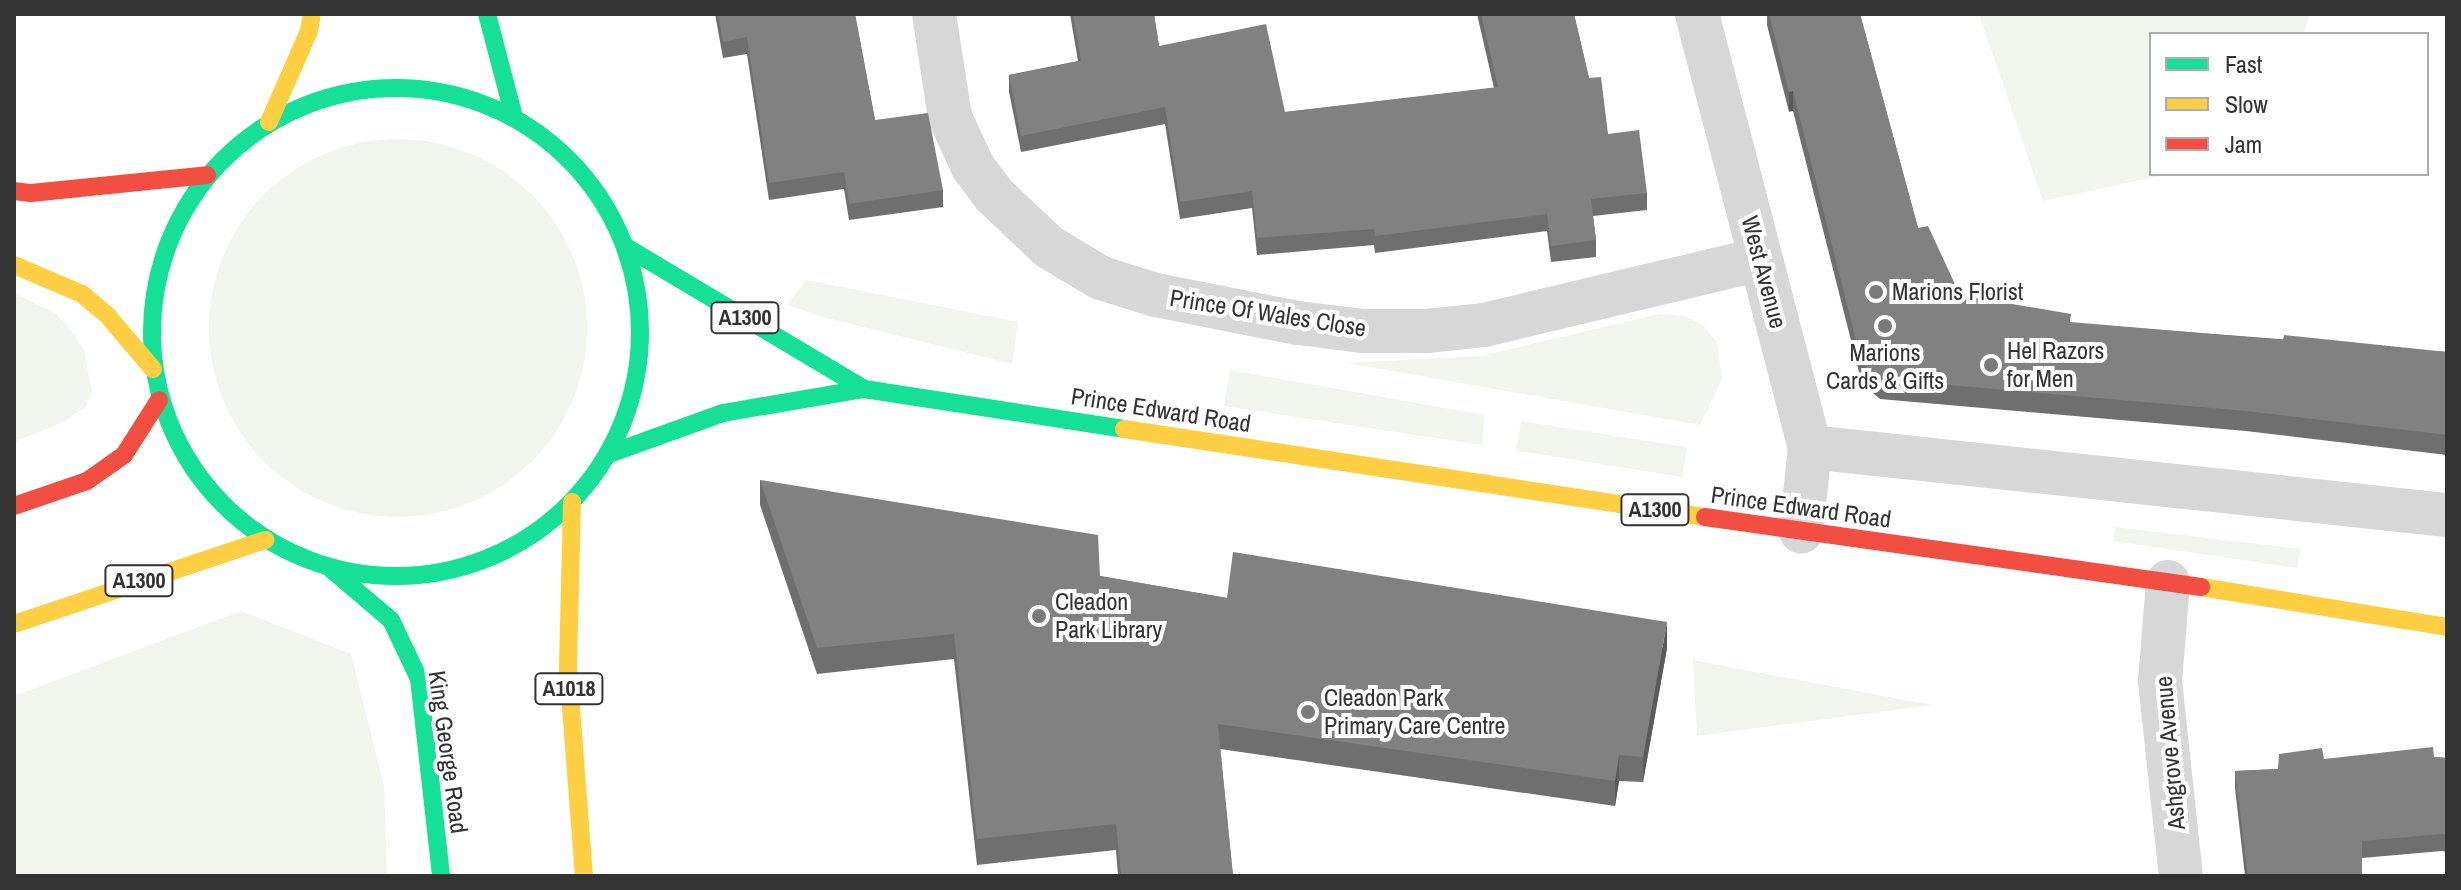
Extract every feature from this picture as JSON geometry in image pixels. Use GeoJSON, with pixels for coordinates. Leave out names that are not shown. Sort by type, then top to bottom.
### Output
{"type":"FeatureCollection","features":[{"type":"Feature","properties":{"kind":"main road"},"geometry":{"type":"LineString","coordinates":[[269,122],[309,31],[312,14]]}},
{"type":"Feature","properties":{"kind":"main road"},"geometry":{"type":"LineString","coordinates":[[487,14],[514,117]]}},
{"type":"Feature","properties":{"kind":"main road"},"geometry":{"type":"LineString","coordinates":[[433,89],[514,117],[561,151],[599,195],[626,247],[639,299],[641,352],[630,404],[609,454],[572,502],[524,541],[467,567],[406,577],[332,570],[265,540],[219,503],[183,455],[159,400],[153,369],[152,300],[171,233],[207,175],[269,122],[348,91],[433,89]]}},
{"type":"Feature","properties":{"kind":"main road"},"geometry":{"type":"LineString","coordinates":[[14,191],[31,193],[207,175]]}},
{"type":"Feature","properties":{"kind":"main road","name":"Prince Edward Road"},"geometry":{"type":"LineString","coordinates":[[626,247],[864,389]]}},
{"type":"Feature","properties":{"kind":"main road"},"geometry":{"type":"LineString","coordinates":[[14,265],[82,294],[107,315],[153,369]]}},
{"type":"Feature","properties":{"kind":"main road","name":"Prince Edward Road"},"geometry":{"type":"LineString","coordinates":[[609,454],[723,413],[864,389],[1801,532],[2168,582],[2447,627]]}},
{"type":"Feature","properties":{"kind":"main road"},"geometry":{"type":"LineString","coordinates":[[14,506],[87,481],[124,455],[159,400]]}},
{"type":"Feature","properties":{"kind":"main road","name":"A1018"},"geometry":{"type":"LineString","coordinates":[[572,502],[568,669],[584,876]]}},
{"type":"Feature","properties":{"kind":"main road","name":"A1300"},"geometry":{"type":"LineString","coordinates":[[14,624],[265,540]]}},
{"type":"Feature","properties":{"kind":"main road","name":"King George Road"},"geometry":{"type":"LineString","coordinates":[[332,570],[391,620],[419,679],[441,876]]}},
{"type":"Feature","properties":{"kind":"street","name":"Prince Of Wales Close"},"geometry":{"type":"LineString","coordinates":[[934,14],[950,117],[973,167],[994,195],[1049,247],[1101,278],[1156,295],[1298,323],[1363,331],[1426,331],[1484,325],[1760,259]]}},
{"type":"Feature","properties":{"kind":"street","name":"West Avenue"},"geometry":{"type":"LineString","coordinates":[[1697,14],[1810,447],[1801,532]]}},
{"type":"Feature","properties":{"kind":"street"},"geometry":{"type":"LineString","coordinates":[[1810,447],[2447,515]]}},
{"type":"Feature","properties":{"kind":"street","name":"Ashgrove Avenue"},"geometry":{"type":"LineString","coordinates":[[2168,582],[2160,681],[2181,876]]}},
{"type":"Feature","properties":{"kind":"shaded area"},"geometry":{"type":"Polygon","coordinates":[[[1979,14],[2310,14],[2304,32],[2149,32],[2149,176],[2160,176],[2043,201],[1979,14]]]}},
{"type":"Feature","properties":{"kind":"shaded area"},"geometry":{"type":"Polygon","coordinates":[[[398,139],[435,143],[470,153],[503,171],[532,194],[555,223],[573,256],[583,291],[587,328],[583,365],[573,400],[555,433],[532,462],[503,485],[470,503],[435,513],[398,517],[361,513],[326,503],[293,485],[264,462],[241,433],[223,400],[213,365],[209,328],[213,291],[223,256],[241,223],[264,194],[293,171],[326,153],[361,143],[398,139]]]}},
{"type":"Feature","properties":{"kind":"shaded area"},"geometry":{"type":"Polygon","coordinates":[[[806,280],[1018,322],[1012,364],[819,316],[788,305],[806,280]]]}},
{"type":"Feature","properties":{"kind":"shaded area"},"geometry":{"type":"Polygon","coordinates":[[[14,293],[55,313],[74,334],[84,351],[92,392],[86,407],[61,423],[14,442],[14,293]]]}},
{"type":"Feature","properties":{"kind":"shaded area"},"geometry":{"type":"Polygon","coordinates":[[[1659,314],[1685,316],[1703,325],[1717,342],[1722,379],[1700,425],[1347,363],[1481,356],[1659,314]]]}},
{"type":"Feature","properties":{"kind":"shaded area"},"geometry":{"type":"Polygon","coordinates":[[[1230,370],[1484,415],[1482,445],[1224,406],[1230,370]]]}},
{"type":"Feature","properties":{"kind":"shaded area"},"geometry":{"type":"Polygon","coordinates":[[[1521,421],[1687,447],[1682,477],[1516,451],[1521,421]]]}},
{"type":"Feature","properties":{"kind":"shaded area"},"geometry":{"type":"Polygon","coordinates":[[[2115,527],[2300,549],[2297,568],[2113,541],[2115,527]]]}},
{"type":"Feature","properties":{"kind":"shaded area"},"geometry":{"type":"Polygon","coordinates":[[[241,611],[351,654],[384,786],[387,876],[14,876],[14,696],[241,611]]]}},
{"type":"Feature","properties":{"kind":"shaded area"},"geometry":{"type":"Polygon","coordinates":[[[1693,660],[1932,705],[1697,736],[1693,660]]]}},
{"type":"Feature","properties":{"kind":"building"},"geometry":{"type":"Polygon","coordinates":[[[718,14],[855,14],[875,120],[928,113],[943,190],[849,204],[844,172],[769,183],[747,37],[723,42],[718,14]]]}},
{"type":"Feature","properties":{"kind":"building"},"geometry":{"type":"Polygon","coordinates":[[[1073,14],[1154,14],[1159,46],[1266,24],[1285,112],[1498,87],[1481,14],[1574,14],[1589,78],[1601,77],[1608,134],[1639,130],[1647,193],[1591,199],[1596,240],[1551,246],[1547,214],[1375,236],[1374,229],[1257,238],[1252,191],[1180,202],[1165,107],[1021,136],[1009,75],[1081,61],[1073,14]]]}},
{"type":"Feature","properties":{"kind":"building"},"geometry":{"type":"Polygon","coordinates":[[[1769,14],[1860,14],[1918,228],[1928,226],[1960,295],[2071,314],[2070,322],[2283,340],[2284,335],[2447,352],[2447,435],[2246,411],[1880,379],[1862,364],[1793,91],[1789,92],[1769,14]]]}},
{"type":"Feature","properties":{"kind":"building","name":"Cleadon Park Primary Care Centre"},"geometry":{"type":"Polygon","coordinates":[[[760,480],[1098,535],[1100,576],[1227,598],[1233,552],[1667,622],[1643,757],[1619,755],[1615,781],[1218,724],[1233,876],[1121,876],[1116,824],[977,839],[954,634],[817,648],[760,480]]]}},
{"type":"Feature","properties":{"kind":"building"},"geometry":{"type":"Polygon","coordinates":[[[2433,747],[2434,757],[2447,758],[2447,835],[2362,841],[2362,876],[2248,876],[2235,771],[2278,769],[2279,754],[2322,748],[2324,759],[2433,747]]]}},
{"type":"Feature","properties":{"kind":"traffic: fast"},"geometry":{"type":"LineString","coordinates":[[487,14],[514,117]]}},
{"type":"Feature","properties":{"kind":"traffic: fast"},"geometry":{"type":"LineString","coordinates":[[396,88],[444,93],[489,107],[532,129],[569,159],[599,196],[621,239],[635,284],[640,332],[635,380],[621,425],[599,468],[569,505],[532,535],[489,557],[444,571],[396,576],[348,571],[303,557],[260,535],[223,505],[193,468],[171,425],[157,380],[152,332],[157,284],[171,239],[193,196],[223,159],[260,129],[303,107],[348,93],[396,88]]}},
{"type":"Feature","properties":{"kind":"traffic: fast"},"geometry":{"type":"LineString","coordinates":[[626,247],[864,389]]}},
{"type":"Feature","properties":{"kind":"traffic: fast"},"geometry":{"type":"LineString","coordinates":[[609,454],[723,413],[864,389],[1124,429]]}},
{"type":"Feature","properties":{"kind":"traffic: fast"},"geometry":{"type":"LineString","coordinates":[[332,570],[391,620],[419,679],[441,876]]}},
{"type":"Feature","properties":{"kind":"traffic: slow"},"geometry":{"type":"LineString","coordinates":[[269,122],[309,31],[312,14]]}},
{"type":"Feature","properties":{"kind":"traffic: slow"},"geometry":{"type":"LineString","coordinates":[[14,265],[82,294],[107,315],[153,369]]}},
{"type":"Feature","properties":{"kind":"traffic: slow"},"geometry":{"type":"LineString","coordinates":[[1124,429],[1705,517]]}},
{"type":"Feature","properties":{"kind":"traffic: slow"},"geometry":{"type":"LineString","coordinates":[[572,502],[568,669],[584,876]]}},
{"type":"Feature","properties":{"kind":"traffic: slow"},"geometry":{"type":"LineString","coordinates":[[14,624],[265,540]]}},
{"type":"Feature","properties":{"kind":"traffic: slow"},"geometry":{"type":"LineString","coordinates":[[2201,587],[2447,627]]}},
{"type":"Feature","properties":{"kind":"traffic: jam"},"geometry":{"type":"LineString","coordinates":[[14,191],[31,193],[207,175]]}},
{"type":"Feature","properties":{"kind":"traffic: jam"},"geometry":{"type":"LineString","coordinates":[[14,506],[87,481],[124,455],[159,400]]}},
{"type":"Feature","properties":{"kind":"traffic: jam"},"geometry":{"type":"LineString","coordinates":[[1705,517],[2201,587]]}},
{"type":"Feature","properties":{"kind":"place","name":"Marions Florist"},"geometry":{"type":"Point","coordinates":[1876,292]}},
{"type":"Feature","properties":{"kind":"place","name":"Marions Cards & Gifts"},"geometry":{"type":"Point","coordinates":[1885,326]}},
{"type":"Feature","properties":{"kind":"place","name":"Hel Razors for Men"},"geometry":{"type":"Point","coordinates":[1991,365]}},
{"type":"Feature","properties":{"kind":"place","name":"Cleadon Park Library"},"geometry":{"type":"Point","coordinates":[1039,616]}},
{"type":"Feature","properties":{"kind":"place","name":"Cleadon Park Primary Care Centre"},"geometry":{"type":"Point","coordinates":[1308,712]}}]}
